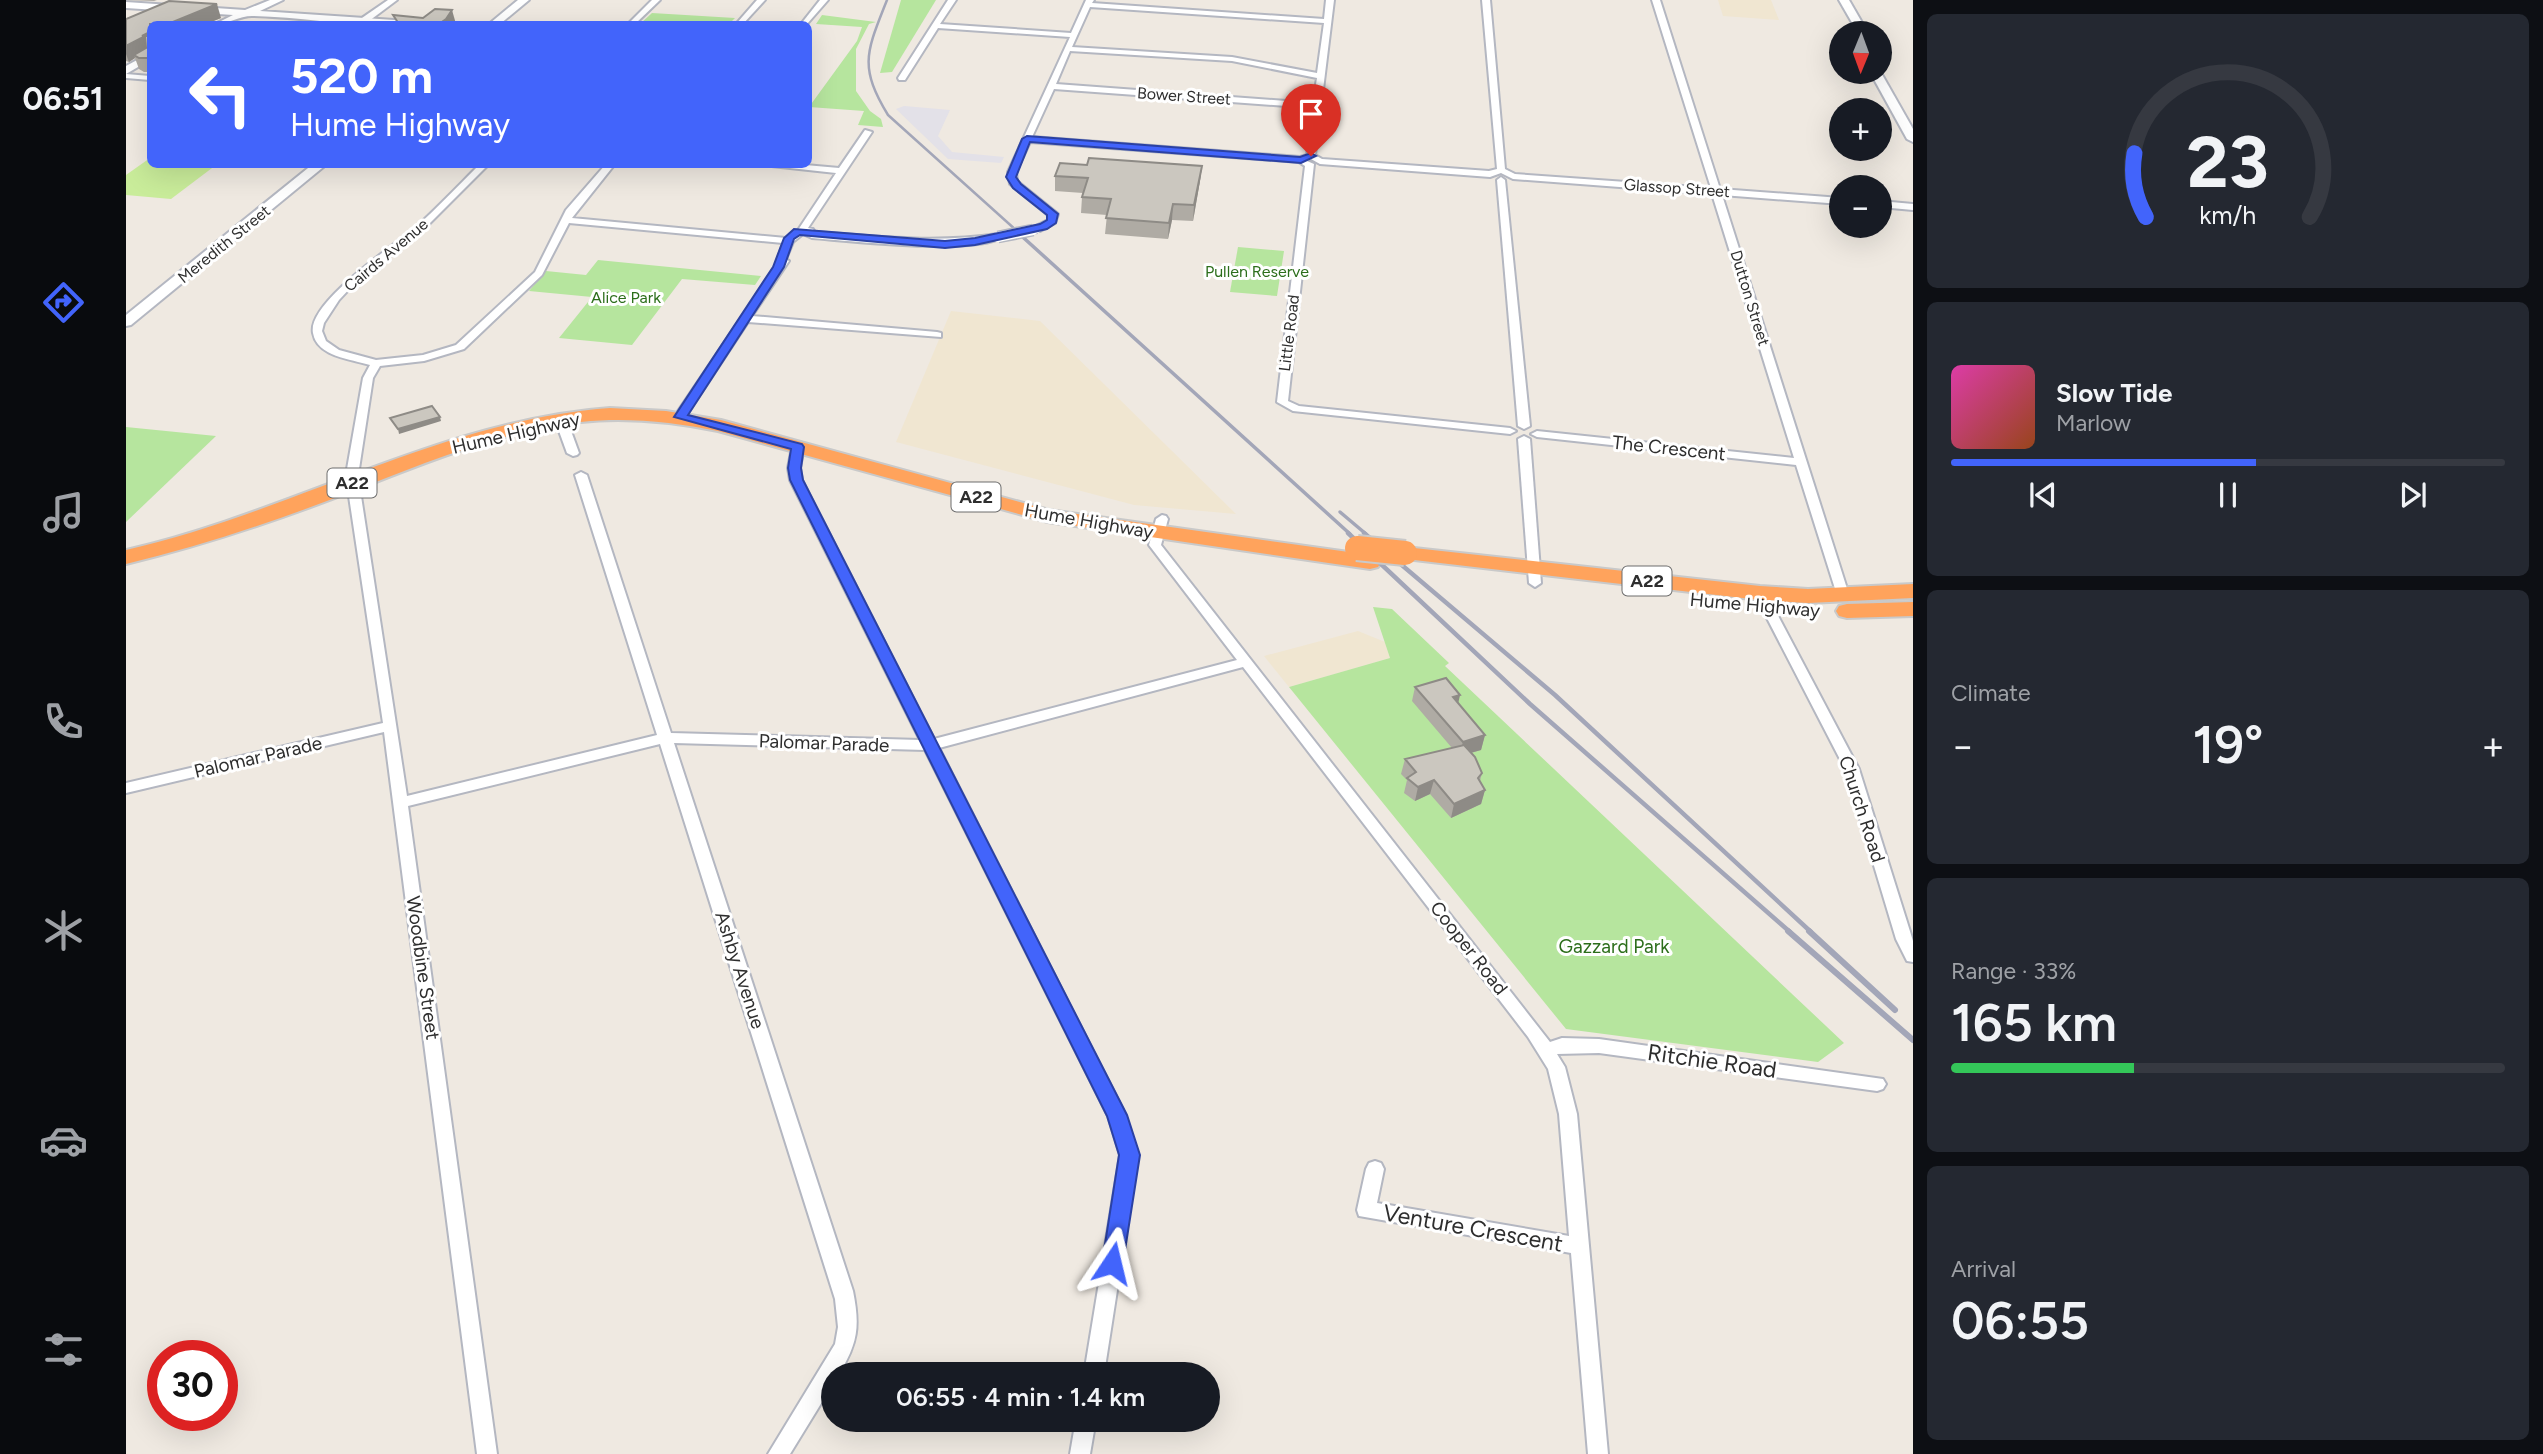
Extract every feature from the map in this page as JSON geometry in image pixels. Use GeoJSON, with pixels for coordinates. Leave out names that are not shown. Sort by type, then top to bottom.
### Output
{"type":"FeatureCollection","features":[{"type":"Feature","properties":{"kind":"highway","name":"Hume Highway"},"geometry":{"type":"LineString","coordinates":[[126,557],[244,523],[464,429],[553,409],[626,402],[748,418],[1028,494],[1160,526]]}},
{"type":"Feature","properties":{"kind":"highway","name":"Hume Highway"},"geometry":{"type":"LineString","coordinates":[[126,544],[458,445],[561,420],[608,414],[685,411],[797,447],[1025,511],[1160,526],[1411,561],[1844,611],[1913,609]]}},
{"type":"Feature","properties":{"kind":"highway","name":"Hume Highway"},"geometry":{"type":"LineString","coordinates":[[1764,601],[1913,591]]}},
{"type":"Feature","properties":{"kind":"street"},"geometry":{"type":"LineString","coordinates":[[228,21],[278,0]]}},
{"type":"Feature","properties":{"kind":"street"},"geometry":{"type":"LineString","coordinates":[[363,21],[393,0]]}},
{"type":"Feature","properties":{"kind":"street"},"geometry":{"type":"LineString","coordinates":[[498,21],[524,0]]}},
{"type":"Feature","properties":{"kind":"street"},"geometry":{"type":"LineString","coordinates":[[634,21],[656,0]]}},
{"type":"Feature","properties":{"kind":"street"},"geometry":{"type":"LineString","coordinates":[[742,21],[761,0]]}},
{"type":"Feature","properties":{"kind":"street"},"geometry":{"type":"LineString","coordinates":[[806,21],[824,0]]}},
{"type":"Feature","properties":{"kind":"street"},"geometry":{"type":"LineString","coordinates":[[902,78],[952,0]]}},
{"type":"Feature","properties":{"kind":"street","name":"Little Road"},"geometry":{"type":"LineString","coordinates":[[1330,0],[1280,398],[1285,405],[1297,409],[1510,431]]}},
{"type":"Feature","properties":{"kind":"street"},"geometry":{"type":"LineString","coordinates":[[1486,0],[1524,425]]}},
{"type":"Feature","properties":{"kind":"street","name":"Dutton Street"},"geometry":{"type":"LineString","coordinates":[[1656,0],[1843,595]]}},
{"type":"Feature","properties":{"kind":"street"},"geometry":{"type":"LineString","coordinates":[[1834,0],[1846,21]]}},
{"type":"Feature","properties":{"kind":"street"},"geometry":{"type":"LineString","coordinates":[[1844,0],[1856,21]]}},
{"type":"Feature","properties":{"kind":"street"},"geometry":{"type":"LineString","coordinates":[[566,220],[771,239],[800,236],[945,244],[1037,229],[1052,221],[1053,214],[1013,182],[1012,172],[1089,2],[1327,21]]}},
{"type":"Feature","properties":{"kind":"street"},"geometry":{"type":"LineString","coordinates":[[126,7],[228,16],[245,14],[347,21]]}},
{"type":"Feature","properties":{"kind":"street"},"geometry":{"type":"LineString","coordinates":[[936,26],[1073,35]]}},
{"type":"Feature","properties":{"kind":"street"},"geometry":{"type":"LineString","coordinates":[[1067,49],[1232,59],[1321,76]]}},
{"type":"Feature","properties":{"kind":"street"},"geometry":{"type":"LineString","coordinates":[[126,73],[147,58]]}},
{"type":"Feature","properties":{"kind":"street"},"geometry":{"type":"LineString","coordinates":[[126,73],[147,77]]}},
{"type":"Feature","properties":{"kind":"street"},"geometry":{"type":"LineString","coordinates":[[1892,83],[1913,120]]}},
{"type":"Feature","properties":{"kind":"street"},"geometry":{"type":"LineString","coordinates":[[1882,84],[1913,139]]}},
{"type":"Feature","properties":{"kind":"street","name":"Bower Street"},"geometry":{"type":"LineString","coordinates":[[1050,86],[1317,106]]}},
{"type":"Feature","properties":{"kind":"street"},"geometry":{"type":"LineString","coordinates":[[685,411],[867,132]]}},
{"type":"Feature","properties":{"kind":"street"},"geometry":{"type":"LineString","coordinates":[[1027,139],[1501,175]]}},
{"type":"Feature","properties":{"kind":"street","name":"Meredith Street"},"geometry":{"type":"LineString","coordinates":[[126,322],[316,168]]}},
{"type":"Feature","properties":{"kind":"street","name":"Cairds Avenue"},"geometry":{"type":"LineString","coordinates":[[376,363],[335,352],[322,343],[317,331],[323,314],[351,282],[418,230],[481,168]]}},
{"type":"Feature","properties":{"kind":"street"},"geometry":{"type":"LineString","coordinates":[[376,363],[424,358],[460,347],[539,273],[566,220],[608,168]]}},
{"type":"Feature","properties":{"kind":"street"},"geometry":{"type":"LineString","coordinates":[[804,168],[840,171]]}},
{"type":"Feature","properties":{"kind":"street","name":"Glassop Street"},"geometry":{"type":"LineString","coordinates":[[1501,175],[1829,200]]}},
{"type":"Feature","properties":{"kind":"street"},"geometry":{"type":"LineString","coordinates":[[1892,205],[1913,207]]}},
{"type":"Feature","properties":{"kind":"street"},"geometry":{"type":"LineString","coordinates":[[779,267],[800,236]]}},
{"type":"Feature","properties":{"kind":"street"},"geometry":{"type":"LineString","coordinates":[[746,318],[937,335]]}},
{"type":"Feature","properties":{"kind":"street","name":"Woodbine Street"},"geometry":{"type":"LineString","coordinates":[[376,363],[368,378],[353,476],[390,726],[488,1454]]}},
{"type":"Feature","properties":{"kind":"street"},"geometry":{"type":"LineString","coordinates":[[561,420],[573,453]]}},
{"type":"Feature","properties":{"kind":"street"},"geometry":{"type":"LineString","coordinates":[[1524,425],[1535,430],[1537,434],[1535,438],[1524,439],[1516,437],[1510,431],[1513,427],[1524,425]]}},
{"type":"Feature","properties":{"kind":"street","name":"The Crescent"},"geometry":{"type":"LineString","coordinates":[[1537,434],[1801,461]]}},
{"type":"Feature","properties":{"kind":"street"},"geometry":{"type":"LineString","coordinates":[[1524,439],[1534,575]]}},
{"type":"Feature","properties":{"kind":"street"},"geometry":{"type":"LineString","coordinates":[[797,447],[794,468],[796,480],[1117,1115],[1129,1155],[1096,1362]]}},
{"type":"Feature","properties":{"kind":"street","name":"Ashby Avenue"},"geometry":{"type":"LineString","coordinates":[[581,475],[839,1278],[849,1319],[848,1336],[843,1349],[778,1454]]}},
{"type":"Feature","properties":{"kind":"street","name":"Cooper Road"},"geometry":{"type":"LineString","coordinates":[[1160,526],[1155,545],[1547,1050],[1556,1067],[1566,1098],[1598,1454]]}},
{"type":"Feature","properties":{"kind":"street","name":"Church Road"},"geometry":{"type":"LineString","coordinates":[[1764,601],[1852,769],[1904,939],[1913,956]]}},
{"type":"Feature","properties":{"kind":"street","name":"Palomar Parade"},"geometry":{"type":"LineString","coordinates":[[400,803],[664,738],[929,745],[1245,662]]}},
{"type":"Feature","properties":{"kind":"street","name":"Palomar Parade"},"geometry":{"type":"LineString","coordinates":[[126,788],[390,726]]}},
{"type":"Feature","properties":{"kind":"street","name":"Ritchie Road"},"geometry":{"type":"LineString","coordinates":[[1547,1050],[1562,1045],[1599,1046],[1877,1084]]}},
{"type":"Feature","properties":{"kind":"street","name":"Venture Crescent"},"geometry":{"type":"LineString","coordinates":[[1375,1169],[1366,1210],[1579,1246]]}},
{"type":"Feature","properties":{"kind":"street"},"geometry":{"type":"LineString","coordinates":[[1080,1454],[1084,1432]]}},
{"type":"Feature","properties":{"kind":"shaded area"},"geometry":{"type":"Polygon","coordinates":[[[1718,0],[1771,0],[1779,20],[1723,16],[1718,0]]]}},
{"type":"Feature","properties":{"kind":"shaded area"},"geometry":{"type":"Polygon","coordinates":[[[904,106],[950,110],[938,136],[952,152],[1004,157],[1001,163],[948,159],[896,109],[904,106]]]}},
{"type":"Feature","properties":{"kind":"shaded area"},"geometry":{"type":"Polygon","coordinates":[[[951,311],[1040,321],[1236,514],[1134,505],[896,442],[951,311]]]}},
{"type":"Feature","properties":{"kind":"shaded area"},"geometry":{"type":"Polygon","coordinates":[[[1358,631],[1385,642],[1390,658],[1289,687],[1264,656],[1358,631]]]}},
{"type":"Feature","properties":{"kind":"green space"},"geometry":{"type":"Polygon","coordinates":[[[901,0],[936,0],[892,72],[880,73],[901,0]]]}},
{"type":"Feature","properties":{"kind":"green space"},"geometry":{"type":"Polygon","coordinates":[[[652,13],[735,18],[732,21],[643,21],[652,13]]]}},
{"type":"Feature","properties":{"kind":"green space"},"geometry":{"type":"Polygon","coordinates":[[[822,15],[876,22],[869,24],[856,49],[856,91],[870,111],[881,119],[883,127],[858,125],[864,111],[812,107],[812,103],[857,41],[862,27],[816,24],[822,15]]]}},
{"type":"Feature","properties":{"kind":"green space"},"geometry":{"type":"Polygon","coordinates":[[[147,160],[147,168],[212,168],[171,199],[126,195],[126,175],[147,160]]]}},
{"type":"Feature","properties":{"kind":"green space","name":"Pullen Reserve"},"geometry":{"type":"Polygon","coordinates":[[[1238,247],[1284,251],[1277,296],[1230,292],[1238,247]]]}},
{"type":"Feature","properties":{"kind":"green space","name":"Alice Park"},"geometry":{"type":"Polygon","coordinates":[[[598,260],[761,276],[755,285],[682,279],[632,345],[559,338],[592,297],[529,291],[546,271],[586,275],[598,260]]]}},
{"type":"Feature","properties":{"kind":"green space"},"geometry":{"type":"Polygon","coordinates":[[[126,427],[216,436],[126,522],[126,427]]]}},
{"type":"Feature","properties":{"kind":"green space","name":"Gazzard Park"},"geometry":{"type":"Polygon","coordinates":[[[1373,607],[1392,609],[1449,663],[1445,666],[1844,1043],[1818,1062],[1566,1029],[1289,687],[1390,658],[1373,607]]]}},
{"type":"Feature","properties":{"kind":"building"},"geometry":{"type":"Polygon","coordinates":[[[169,1],[217,4],[175,21],[147,21],[147,34],[142,36],[145,36],[126,46],[126,19],[169,1]]]}},
{"type":"Feature","properties":{"kind":"building"},"geometry":{"type":"Polygon","coordinates":[[[435,9],[452,10],[443,21],[397,21],[393,15],[423,18],[435,9]]]}},
{"type":"Feature","properties":{"kind":"building"},"geometry":{"type":"Polygon","coordinates":[[[147,36],[147,58],[134,55],[146,48],[147,36]]]}},
{"type":"Feature","properties":{"kind":"building"},"geometry":{"type":"Polygon","coordinates":[[[1089,158],[1202,166],[1194,205],[1173,204],[1169,223],[1106,218],[1111,199],[1082,197],[1088,178],[1055,176],[1060,163],[1087,165],[1089,158]]]}},
{"type":"Feature","properties":{"kind":"building"},"geometry":{"type":"Polygon","coordinates":[[[432,406],[440,417],[398,429],[390,418],[432,406]]]}},
{"type":"Feature","properties":{"kind":"building"},"geometry":{"type":"Polygon","coordinates":[[[1446,678],[1460,695],[1453,697],[1485,735],[1463,742],[1415,687],[1446,678]]]}},
{"type":"Feature","properties":{"kind":"building"},"geometry":{"type":"Polygon","coordinates":[[[1464,745],[1475,757],[1482,773],[1478,778],[1485,790],[1454,804],[1434,780],[1418,787],[1407,778],[1416,772],[1405,759],[1464,745]]]}},
{"type":"Feature","properties":{"kind":"railway"},"geometry":{"type":"LineString","coordinates":[[887,0],[874,33],[869,71],[872,84],[888,115],[1017,231]]}},
{"type":"Feature","properties":{"kind":"railway"},"geometry":{"type":"LineString","coordinates":[[1015,230],[1350,534]]}},
{"type":"Feature","properties":{"kind":"railway"},"geometry":{"type":"LineString","coordinates":[[1340,512],[1366,534]]}},
{"type":"Feature","properties":{"kind":"railway"},"geometry":{"type":"LineString","coordinates":[[1348,533],[1530,704],[1790,932]]}},
{"type":"Feature","properties":{"kind":"railway"},"geometry":{"type":"LineString","coordinates":[[1364,533],[1555,695],[1811,932]]}},
{"type":"Feature","properties":{"kind":"railway"},"geometry":{"type":"LineString","coordinates":[[1788,931],[1913,1040]]}},
{"type":"Feature","properties":{"kind":"railway"},"geometry":{"type":"LineString","coordinates":[[1809,931],[1895,1010]]}},
{"type":"Feature","properties":{"kind":"route"},"geometry":{"type":"LineString","coordinates":[[1112,1263],[1129,1155],[1117,1115],[796,480],[794,468],[797,447],[680,417],[779,267],[787,241],[798,231],[818,235],[945,244],[975,242],[1037,229],[1052,221],[1053,214],[1017,186],[1011,177],[1027,139],[1301,160],[1311,156]]}}]}
